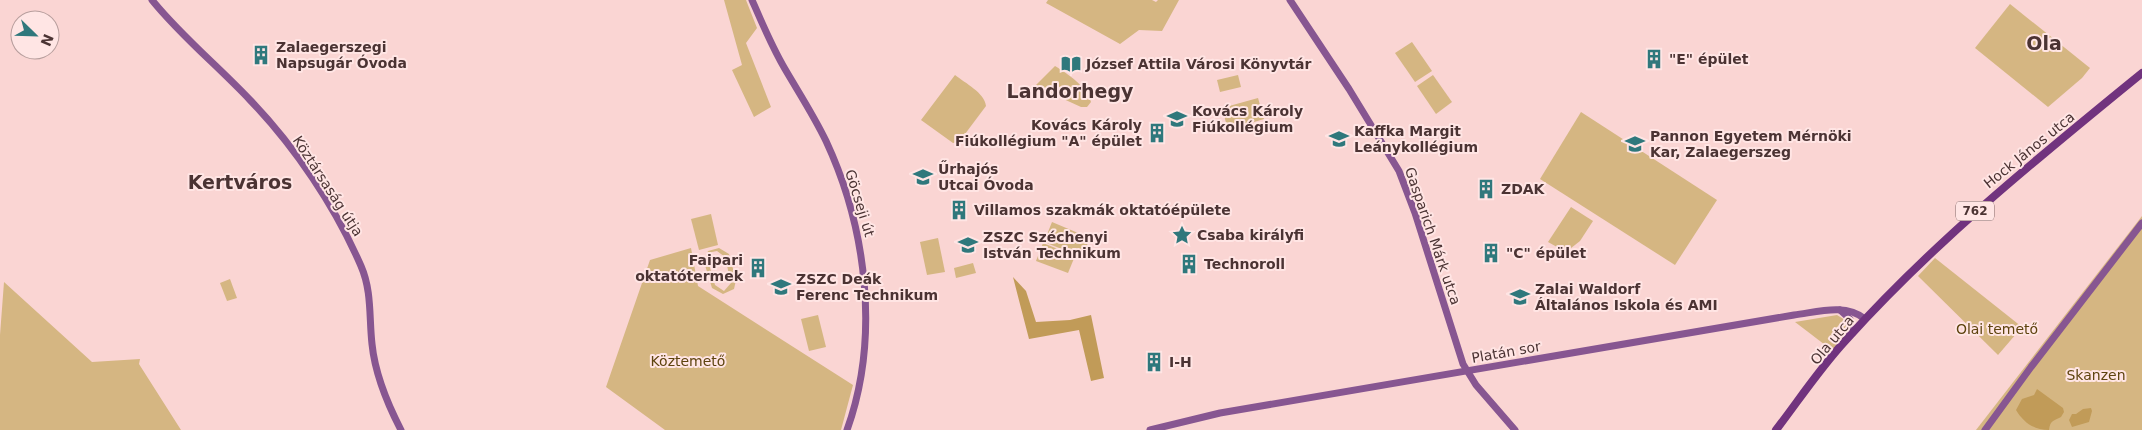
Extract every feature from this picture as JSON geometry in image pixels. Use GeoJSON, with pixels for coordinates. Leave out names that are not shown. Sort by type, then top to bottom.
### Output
{"type":"FeatureCollection","features":[{"type":"Feature","properties":{"kind":"main road","name":"Hock János utca"},"geometry":{"type":"LineString","coordinates":[[1913,271],[1963,221],[2142,73]]}},
{"type":"Feature","properties":{"kind":"main road","name":"Ola utca"},"geometry":{"type":"LineString","coordinates":[[1776,430],[1850,335],[1913,271]]}},
{"type":"Feature","properties":{"kind":"street","name":"Köztársaság útja"},"geometry":{"type":"LineString","coordinates":[[152,0],[270,122],[308,174],[335,216],[366,278],[370,300],[372,343],[377,370],[400,430]]}},
{"type":"Feature","properties":{"kind":"street","name":"Göcseji út"},"geometry":{"type":"LineString","coordinates":[[752,0],[776,52],[830,149],[860,247],[865,288],[864,342],[859,382],[847,430]]}},
{"type":"Feature","properties":{"kind":"street","name":"Gasparich Márk utca"},"geometry":{"type":"LineString","coordinates":[[1290,0],[1349,89],[1399,171],[1412,205],[1466,372],[1515,430]]}},
{"type":"Feature","properties":{"kind":"street"},"geometry":{"type":"LineString","coordinates":[[1985,430],[2030,367],[2142,223]]}},
{"type":"Feature","properties":{"kind":"street","name":"Platán sor"},"geometry":{"type":"LineString","coordinates":[[1150,430],[1220,413],[1786,316],[1840,309]]}},
{"type":"Feature","properties":{"kind":"street"},"geometry":{"type":"LineString","coordinates":[[1840,309],[1849,310],[1865,320]]}},
{"type":"Feature","properties":{"kind":"street"},"geometry":{"type":"LineString","coordinates":[[1840,309],[1850,319],[1850,335]]}},
{"type":"Feature","properties":{"kind":"green space"},"geometry":{"type":"Polygon","coordinates":[[[724,0],[746,0],[757,28],[746,43],[771,107],[754,117],[732,70],[742,65],[724,0]]]}},
{"type":"Feature","properties":{"kind":"green space"},"geometry":{"type":"Polygon","coordinates":[[[1048,0],[1152,0],[1156,2],[1158,0],[1179,0],[1162,31],[1139,30],[1120,44],[1046,3],[1048,0]]]}},
{"type":"Feature","properties":{"kind":"green space"},"geometry":{"type":"Polygon","coordinates":[[[2010,4],[2090,68],[2082,78],[2048,107],[1975,48],[2010,4]]]}},
{"type":"Feature","properties":{"kind":"green space"},"geometry":{"type":"Polygon","coordinates":[[[1412,42],[1432,71],[1415,82],[1395,53],[1412,42]]]}},
{"type":"Feature","properties":{"kind":"green space"},"geometry":{"type":"Polygon","coordinates":[[[1055,66],[1071,77],[1089,96],[1091,102],[1087,107],[1081,107],[1035,86],[1055,66]]]}},
{"type":"Feature","properties":{"kind":"green space"},"geometry":{"type":"Polygon","coordinates":[[[955,75],[982,97],[986,106],[959,142],[953,143],[921,120],[955,75]]]}},
{"type":"Feature","properties":{"kind":"green space"},"geometry":{"type":"Polygon","coordinates":[[[1238,75],[1241,87],[1220,92],[1217,80],[1238,75]]]}},
{"type":"Feature","properties":{"kind":"green space"},"geometry":{"type":"Polygon","coordinates":[[[1433,75],[1452,102],[1436,114],[1417,86],[1433,75]]]}},
{"type":"Feature","properties":{"kind":"green space"},"geometry":{"type":"Polygon","coordinates":[[[1258,98],[1264,119],[1228,130],[1222,108],[1258,98]]]}},
{"type":"Feature","properties":{"kind":"green space"},"geometry":{"type":"Polygon","coordinates":[[[1581,112],[1717,200],[1675,265],[1540,179],[1581,112]]]}},
{"type":"Feature","properties":{"kind":"green space"},"geometry":{"type":"Polygon","coordinates":[[[1571,207],[1593,221],[1580,241],[1566,252],[1548,242],[1571,207]]]}},
{"type":"Feature","properties":{"kind":"green space"},"geometry":{"type":"Polygon","coordinates":[[[711,214],[718,245],[699,250],[691,219],[711,214]]]}},
{"type":"Feature","properties":{"kind":"green space","name":"Skanzen"},"geometry":{"type":"Polygon","coordinates":[[[2142,216],[2142,430],[1976,430],[2142,216]]]}},
{"type":"Feature","properties":{"kind":"green space"},"geometry":{"type":"Polygon","coordinates":[[[1052,222],[1090,238],[1082,257],[1044,242],[1052,222]]]}},
{"type":"Feature","properties":{"kind":"green space"},"geometry":{"type":"Polygon","coordinates":[[[938,238],[945,272],[927,275],[920,242],[938,238]]]}},
{"type":"Feature","properties":{"kind":"green space"},"geometry":{"type":"Polygon","coordinates":[[[1043,243],[1075,256],[1068,273],[1036,261],[1043,243]]]}},
{"type":"Feature","properties":{"kind":"green space","name":"Köztemető"},"geometry":{"type":"Polygon","coordinates":[[[691,248],[698,286],[853,385],[841,430],[665,430],[606,387],[650,260],[691,248]]]}},
{"type":"Feature","properties":{"kind":"green space"},"geometry":{"type":"Polygon","coordinates":[[[719,248],[729,254],[736,280],[734,289],[723,294],[712,288],[704,262],[708,251],[719,248]],[[717,251],[712,252],[708,261],[715,285],[724,291],[731,283],[725,257],[717,251]]]}},
{"type":"Feature","properties":{"kind":"green space","name":"Olai temető"},"geometry":{"type":"Polygon","coordinates":[[[1935,258],[2022,327],[1998,355],[1918,276],[1935,258]]]}},
{"type":"Feature","properties":{"kind":"green space"},"geometry":{"type":"Polygon","coordinates":[[[973,263],[976,273],[956,278],[954,268],[973,263]]]}},
{"type":"Feature","properties":{"kind":"green space"},"geometry":{"type":"Polygon","coordinates":[[[230,279],[237,298],[227,301],[220,283],[230,279]]]}},
{"type":"Feature","properties":{"kind":"green space"},"geometry":{"type":"Polygon","coordinates":[[[4,282],[92,362],[140,359],[139,364],[181,430],[0,430],[0,335],[4,282]]]}},
{"type":"Feature","properties":{"kind":"green space"},"geometry":{"type":"Polygon","coordinates":[[[818,315],[826,347],[809,351],[801,319],[818,315]]]}},
{"type":"Feature","properties":{"kind":"green space"},"geometry":{"type":"Polygon","coordinates":[[[1837,315],[1845,320],[1848,329],[1846,335],[1833,351],[1795,322],[1837,315]]]}},
{"type":"Feature","properties":{"kind":"shaded area"},"geometry":{"type":"Polygon","coordinates":[[[1013,277],[1026,291],[1036,322],[1070,320],[1091,315],[1104,378],[1091,381],[1079,330],[1029,339],[1013,277]]]}},
{"type":"Feature","properties":{"kind":"shaded area"},"geometry":{"type":"Polygon","coordinates":[[[2037,389],[2063,408],[2064,412],[2061,417],[2051,423],[2049,430],[2039,429],[2030,425],[2022,419],[2016,410],[2022,399],[2034,395],[2037,389]]]}},
{"type":"Feature","properties":{"kind":"shaded area"},"geometry":{"type":"Polygon","coordinates":[[[2091,408],[2089,422],[2072,427],[2069,420],[2072,414],[2091,408]]]}},
{"type":"Feature","properties":{"kind":"place","name":"Zalaegerszegi Napsugár Óvoda"},"geometry":{"type":"Point","coordinates":[261,55]}},
{"type":"Feature","properties":{"kind":"place","name":"\"E\" épület"},"geometry":{"type":"Point","coordinates":[1654,59]}},
{"type":"Feature","properties":{"kind":"place","name":"József Attila Városi Könyvtár"},"geometry":{"type":"Point","coordinates":[1071,64]}},
{"type":"Feature","properties":{"kind":"place","name":"Kovács Károly Fiúkollégium"},"geometry":{"type":"Point","coordinates":[1177,119]}},
{"type":"Feature","properties":{"kind":"place","name":"Kovács Károly Fiúkollégium \"A\" épület"},"geometry":{"type":"Point","coordinates":[1157,133]}},
{"type":"Feature","properties":{"kind":"place","name":"Kaffka Margit Leánykollégium"},"geometry":{"type":"Point","coordinates":[1339,139]}},
{"type":"Feature","properties":{"kind":"place","name":"Pannon Egyetem Mérnöki Kar, Zalaegerszeg"},"geometry":{"type":"Point","coordinates":[1635,144]}},
{"type":"Feature","properties":{"kind":"place","name":"Űrhajós Utcai Óvoda"},"geometry":{"type":"Point","coordinates":[923,177]}},
{"type":"Feature","properties":{"kind":"place","name":"ZDAK"},"geometry":{"type":"Point","coordinates":[1486,189]}},
{"type":"Feature","properties":{"kind":"place","name":"Villamos szakmák oktatóépülete"},"geometry":{"type":"Point","coordinates":[959,210]}},
{"type":"Feature","properties":{"kind":"place","name":"Csaba királyfi"},"geometry":{"type":"Point","coordinates":[1182,235]}},
{"type":"Feature","properties":{"kind":"place","name":"ZSZC Széchenyi István Technikum"},"geometry":{"type":"Point","coordinates":[968,245]}},
{"type":"Feature","properties":{"kind":"place","name":"\"C\" épület"},"geometry":{"type":"Point","coordinates":[1491,253]}},
{"type":"Feature","properties":{"kind":"place","name":"Technoroll"},"geometry":{"type":"Point","coordinates":[1189,264]}},
{"type":"Feature","properties":{"kind":"place","name":"Faipari oktatótermek"},"geometry":{"type":"Point","coordinates":[758,268]}},
{"type":"Feature","properties":{"kind":"place","name":"ZSZC Deák Ferenc Technikum"},"geometry":{"type":"Point","coordinates":[781,287]}},
{"type":"Feature","properties":{"kind":"place","name":"Zalai Waldorf Általános Iskola és AMI"},"geometry":{"type":"Point","coordinates":[1520,297]}},
{"type":"Feature","properties":{"kind":"place","name":"I-H"},"geometry":{"type":"Point","coordinates":[1154,362]}},
{"type":"Feature","properties":{"kind":"district","name":"Ola"},"geometry":{"type":"Point","coordinates":[2044,43]}},
{"type":"Feature","properties":{"kind":"district","name":"Landorhegy"},"geometry":{"type":"Point","coordinates":[1070,91]}},
{"type":"Feature","properties":{"kind":"district","name":"Kertváros"},"geometry":{"type":"Point","coordinates":[240,182]}}]}
